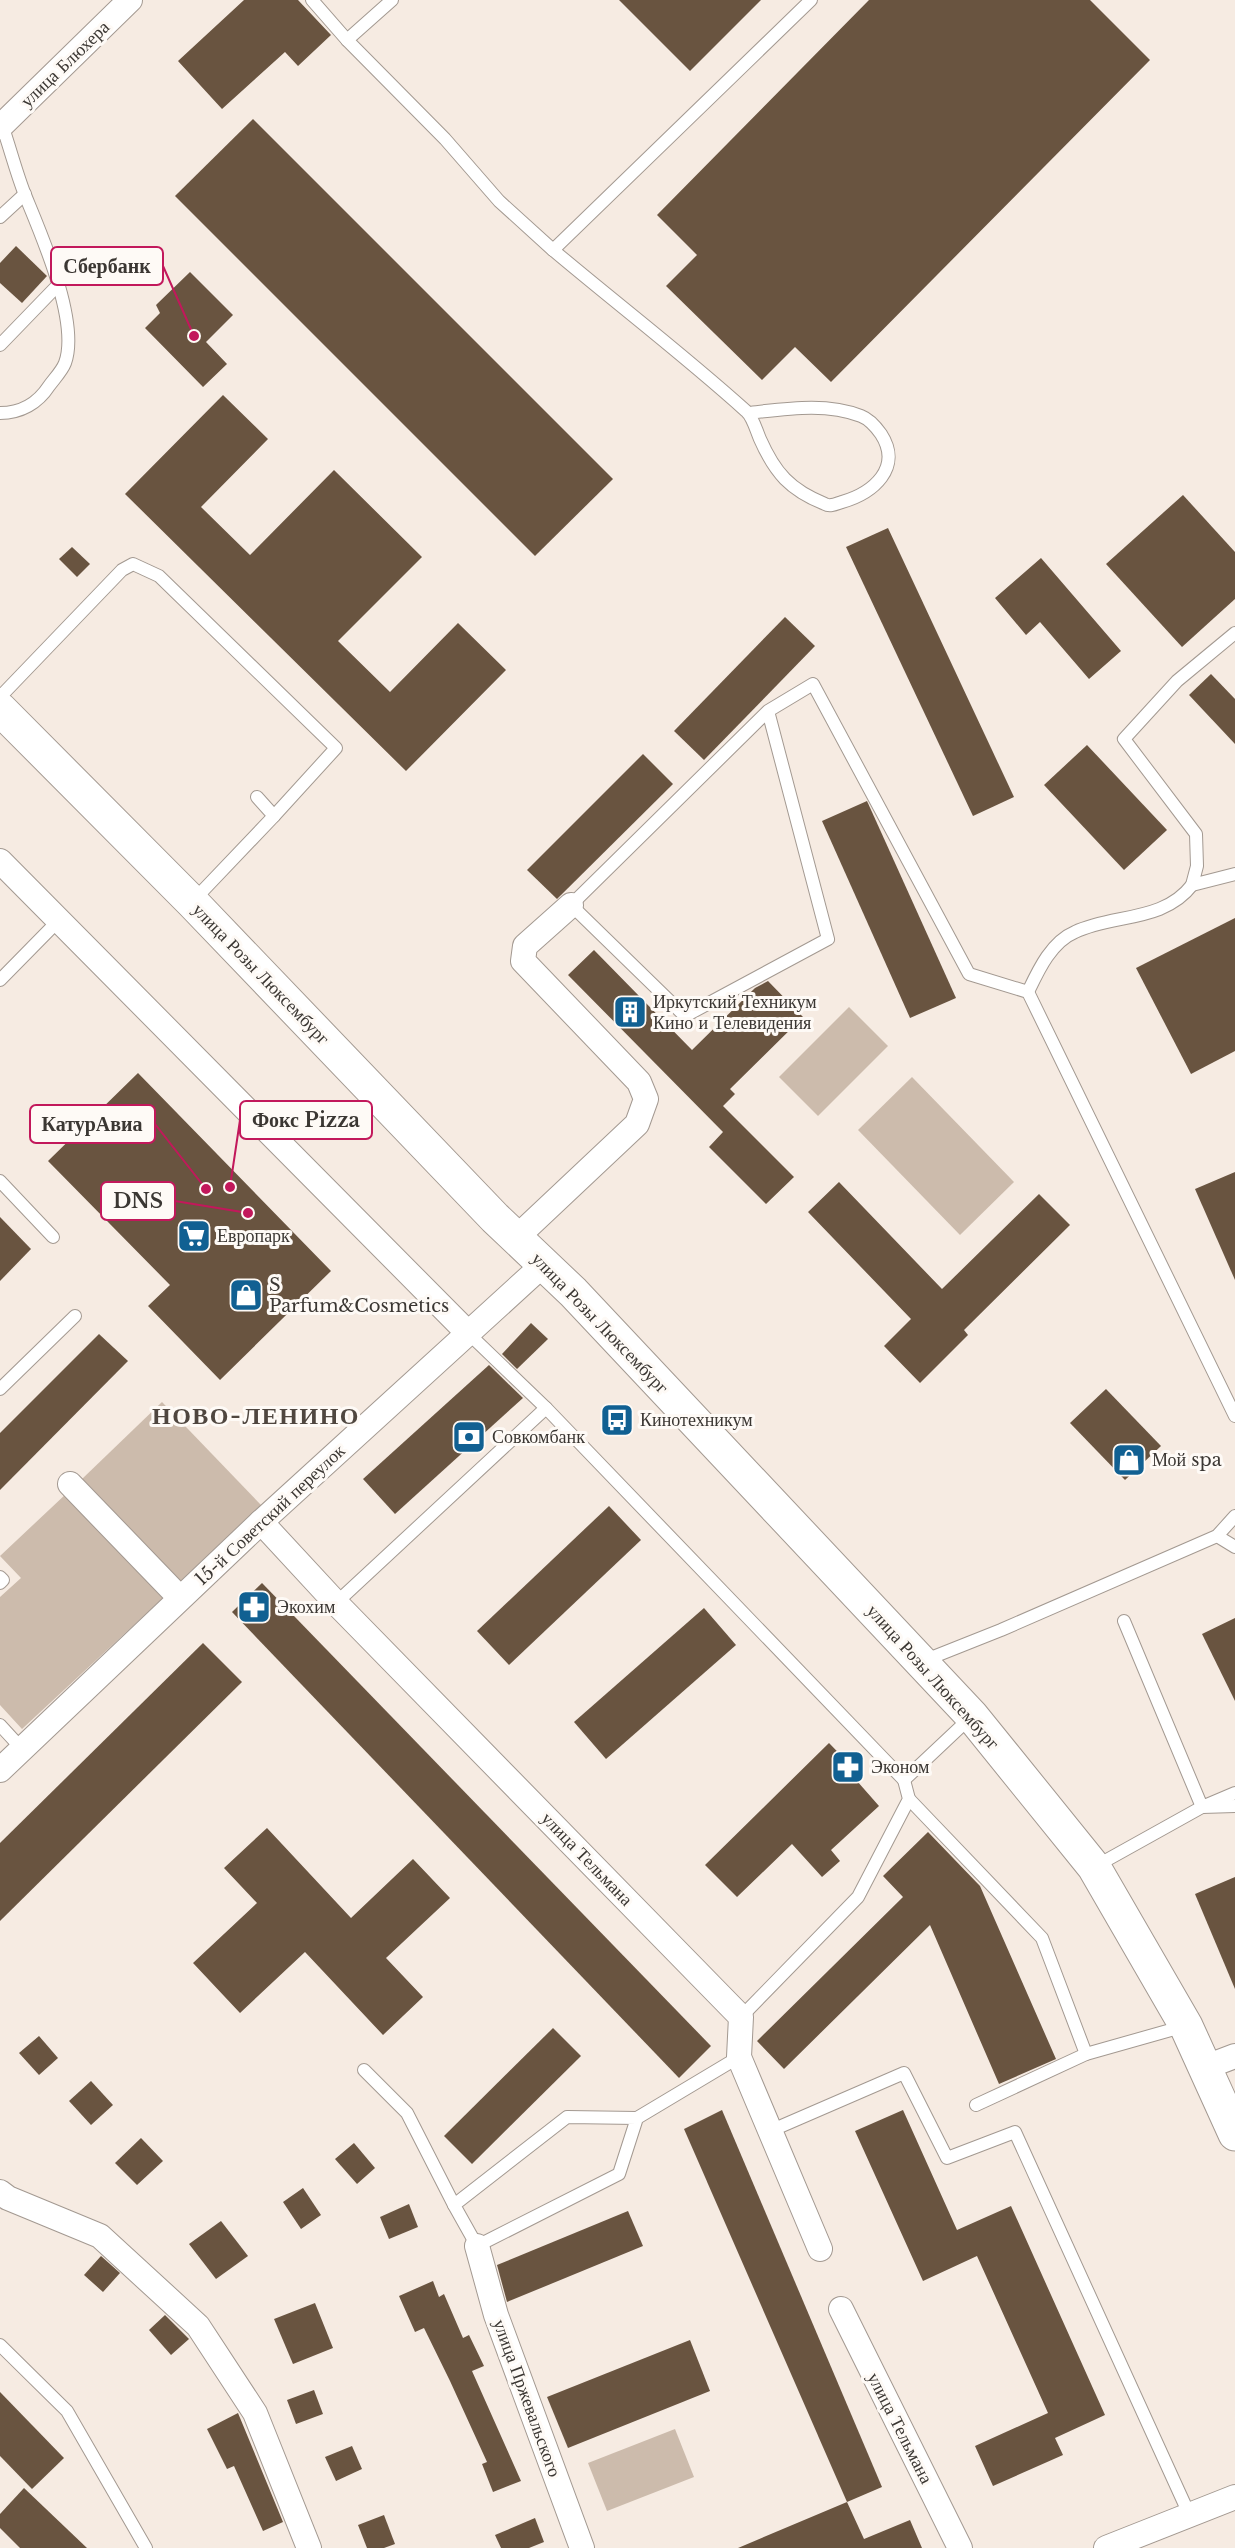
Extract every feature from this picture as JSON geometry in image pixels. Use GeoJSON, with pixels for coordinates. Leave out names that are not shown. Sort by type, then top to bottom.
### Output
{"type":"FeatureCollection","features":[{"type":"Feature","properties":{"kind":"main road","name":"улица Розы Люксембург"},"geometry":{"type":"LineString","coordinates":[[0,709],[192,902],[495,1218],[544,1264],[972,1716],[1094,1867],[1186,2026],[1220,2062],[1235,2134]]}},
{"type":"Feature","properties":{"kind":"street","name":"улица Блюхера"},"geometry":{"type":"LineString","coordinates":[[1,126],[130,0]]}},
{"type":"Feature","properties":{"kind":"street"},"geometry":{"type":"LineString","coordinates":[[0,861],[468,1333]]}},
{"type":"Feature","properties":{"kind":"street"},"geometry":{"type":"LineString","coordinates":[[517,1237],[637,1124],[646,1099],[639,1082],[523,961],[525,946],[571,905]]}},
{"type":"Feature","properties":{"kind":"street","name":"15-й Советский переулок"},"geometry":{"type":"LineString","coordinates":[[0,1770],[261,1521],[544,1264]]}},
{"type":"Feature","properties":{"kind":"street"},"geometry":{"type":"LineString","coordinates":[[70,1484],[180,1598]]}},
{"type":"Feature","properties":{"kind":"street","name":"улица Тельмана"},"geometry":{"type":"LineString","coordinates":[[261,1521],[336,1603],[741,2017]]}},
{"type":"Feature","properties":{"kind":"street"},"geometry":{"type":"LineString","coordinates":[[741,2017],[739,2057],[820,2249]]}},
{"type":"Feature","properties":{"kind":"street"},"geometry":{"type":"LineString","coordinates":[[0,2192],[8,2198],[100,2236],[198,2326],[255,2413],[309,2548]]}},
{"type":"Feature","properties":{"kind":"street","name":"улица Пржевальского"},"geometry":{"type":"LineString","coordinates":[[477,2246],[496,2315],[582,2548]]}},
{"type":"Feature","properties":{"kind":"street","name":"улица Тельмана"},"geometry":{"type":"LineString","coordinates":[[841,2309],[960,2548]]}},
{"type":"Feature","properties":{"kind":"street"},"geometry":{"type":"LineString","coordinates":[[1106,2548],[1235,2497]]}},
{"type":"Feature","properties":{"kind":"lane"},"geometry":{"type":"LineString","coordinates":[[312,0],[347,40],[445,139],[499,201],[553,250],[748,413],[777,472],[799,493],[828,506],[860,497],[876,485],[888,469],[890,458],[885,441],[877,429],[863,417],[832,409],[790,408],[748,413]]}},
{"type":"Feature","properties":{"kind":"lane"},"geometry":{"type":"LineString","coordinates":[[347,40],[392,0]]}},
{"type":"Feature","properties":{"kind":"lane"},"geometry":{"type":"LineString","coordinates":[[553,250],[811,0]]}},
{"type":"Feature","properties":{"kind":"lane"},"geometry":{"type":"LineString","coordinates":[[0,413],[14,413],[41,399],[65,362],[65,316],[58,285],[1,126]]}},
{"type":"Feature","properties":{"kind":"lane"},"geometry":{"type":"LineString","coordinates":[[0,218],[25,194]]}},
{"type":"Feature","properties":{"kind":"lane"},"geometry":{"type":"LineString","coordinates":[[0,345],[58,285]]}},
{"type":"Feature","properties":{"kind":"lane"},"geometry":{"type":"LineString","coordinates":[[0,697],[122,570],[133,564],[159,576],[336,748],[192,902]]}},
{"type":"Feature","properties":{"kind":"lane"},"geometry":{"type":"LineString","coordinates":[[1028,992],[1048,954],[1074,932],[1163,908],[1181,899],[1192,885],[1197,866],[1196,834],[1124,739],[1177,681],[1235,633]]}},
{"type":"Feature","properties":{"kind":"lane"},"geometry":{"type":"LineString","coordinates":[[768,711],[828,939],[685,1016],[571,905],[768,711],[813,684],[969,974],[1028,992],[1235,1416]]}},
{"type":"Feature","properties":{"kind":"lane"},"geometry":{"type":"LineString","coordinates":[[257,797],[274,816]]}},
{"type":"Feature","properties":{"kind":"lane"},"geometry":{"type":"LineString","coordinates":[[1192,885],[1235,874]]}},
{"type":"Feature","properties":{"kind":"lane"},"geometry":{"type":"LineString","coordinates":[[0,980],[60,919]]}},
{"type":"Feature","properties":{"kind":"lane"},"geometry":{"type":"LineString","coordinates":[[0,1181],[53,1237]]}},
{"type":"Feature","properties":{"kind":"lane"},"geometry":{"type":"LineString","coordinates":[[0,1389],[75,1316]]}},
{"type":"Feature","properties":{"kind":"lane"},"geometry":{"type":"LineString","coordinates":[[468,1333],[546,1408],[904,1779],[909,1799],[1042,1938],[1086,2054]]}},
{"type":"Feature","properties":{"kind":"lane"},"geometry":{"type":"LineString","coordinates":[[336,1603],[546,1408]]}},
{"type":"Feature","properties":{"kind":"lane"},"geometry":{"type":"LineString","coordinates":[[922,1661],[1001,1630],[1217,1536],[1235,1516]]}},
{"type":"Feature","properties":{"kind":"lane"},"geometry":{"type":"LineString","coordinates":[[1217,1536],[1235,1547]]}},
{"type":"Feature","properties":{"kind":"lane"},"geometry":{"type":"LineString","coordinates":[[0,1577],[3,1580],[0,1583]]}},
{"type":"Feature","properties":{"kind":"lane"},"geometry":{"type":"LineString","coordinates":[[1124,1621],[1202,1807]]}},
{"type":"Feature","properties":{"kind":"lane"},"geometry":{"type":"LineString","coordinates":[[904,1779],[972,1716]]}},
{"type":"Feature","properties":{"kind":"lane"},"geometry":{"type":"LineString","coordinates":[[0,1725],[22,1749]]}},
{"type":"Feature","properties":{"kind":"lane"},"geometry":{"type":"LineString","coordinates":[[1094,1867],[1202,1807],[1235,1793]]}},
{"type":"Feature","properties":{"kind":"lane"},"geometry":{"type":"LineString","coordinates":[[741,2017],[858,1897],[909,1799]]}},
{"type":"Feature","properties":{"kind":"lane"},"geometry":{"type":"LineString","coordinates":[[1202,1807],[1235,1806]]}},
{"type":"Feature","properties":{"kind":"lane"},"geometry":{"type":"LineString","coordinates":[[976,2105],[1086,2054],[1186,2026]]}},
{"type":"Feature","properties":{"kind":"lane"},"geometry":{"type":"LineString","coordinates":[[454,2205],[567,2117],[637,2118],[739,2057]]}},
{"type":"Feature","properties":{"kind":"lane"},"geometry":{"type":"LineString","coordinates":[[364,2070],[407,2113],[477,2246],[619,2174],[637,2118]]}},
{"type":"Feature","properties":{"kind":"lane"},"geometry":{"type":"LineString","coordinates":[[770,2131],[904,2073],[947,2158],[1015,2132],[1190,2516]]}},
{"type":"Feature","properties":{"kind":"lane"},"geometry":{"type":"LineString","coordinates":[[0,2345],[67,2411],[146,2548]]}},
{"type":"Feature","properties":{"kind":"shaded area"},"geometry":{"type":"Polygon","coordinates":[[[849,1007],[888,1046],[818,1116],[779,1077],[849,1007]]]}},
{"type":"Feature","properties":{"kind":"shaded area"},"geometry":{"type":"Polygon","coordinates":[[[912,1077],[1014,1182],[960,1235],[858,1130],[912,1077]]]}},
{"type":"Feature","properties":{"kind":"shaded area"},"geometry":{"type":"Polygon","coordinates":[[[162,1402],[262,1506],[182,1583],[82,1479],[162,1402]]]}},
{"type":"Feature","properties":{"kind":"shaded area"},"geometry":{"type":"Polygon","coordinates":[[[67,1493],[164,1597],[22,1729],[0,1705],[0,1597],[21,1578],[0,1556],[67,1493]]]}},
{"type":"Feature","properties":{"kind":"shaded area"},"geometry":{"type":"Polygon","coordinates":[[[675,2429],[694,2477],[607,2511],[588,2463],[675,2429]]]}},
{"type":"Feature","properties":{"kind":"building"},"geometry":{"type":"Polygon","coordinates":[[[244,0],[298,0],[331,35],[298,66],[285,52],[222,109],[178,61],[244,0]]]}},
{"type":"Feature","properties":{"kind":"building"},"geometry":{"type":"Polygon","coordinates":[[[619,0],[761,0],[690,71],[619,0]]]}},
{"type":"Feature","properties":{"kind":"building"},"geometry":{"type":"Polygon","coordinates":[[[869,0],[1090,0],[1150,60],[831,382],[795,347],[762,380],[666,286],[697,255],[657,215],[869,0]]]}},
{"type":"Feature","properties":{"kind":"building"},"geometry":{"type":"Polygon","coordinates":[[[253,119],[613,479],[535,556],[175,196],[253,119]]]}},
{"type":"Feature","properties":{"kind":"building"},"geometry":{"type":"Polygon","coordinates":[[[16,246],[47,276],[22,303],[0,283],[0,263],[16,246]]]}},
{"type":"Feature","properties":{"kind":"building"},"geometry":{"type":"Polygon","coordinates":[[[190,272],[233,315],[206,342],[227,364],[203,387],[145,328],[160,313],[156,305],[190,272]]]}},
{"type":"Feature","properties":{"kind":"building"},"geometry":{"type":"Polygon","coordinates":[[[223,395],[268,439],[201,507],[250,555],[334,470],[422,557],[338,641],[390,692],[458,623],[506,670],[406,771],[125,494],[223,395]]]}},
{"type":"Feature","properties":{"kind":"building"},"geometry":{"type":"Polygon","coordinates":[[[1183,495],[1235,552],[1235,599],[1182,647],[1106,564],[1183,495]]]}},
{"type":"Feature","properties":{"kind":"building"},"geometry":{"type":"Polygon","coordinates":[[[888,528],[1014,797],[973,816],[846,547],[888,528]]]}},
{"type":"Feature","properties":{"kind":"building"},"geometry":{"type":"Polygon","coordinates":[[[72,547],[90,564],[77,577],[59,559],[72,547]]]}},
{"type":"Feature","properties":{"kind":"building"},"geometry":{"type":"Polygon","coordinates":[[[1041,558],[1121,651],[1089,679],[1040,622],[1026,635],[995,598],[1041,558]]]}},
{"type":"Feature","properties":{"kind":"building"},"geometry":{"type":"Polygon","coordinates":[[[785,617],[815,646],[704,760],[674,731],[785,617]]]}},
{"type":"Feature","properties":{"kind":"building"},"geometry":{"type":"Polygon","coordinates":[[[1211,674],[1235,699],[1235,744],[1189,695],[1211,674]]]}},
{"type":"Feature","properties":{"kind":"building"},"geometry":{"type":"Polygon","coordinates":[[[1087,745],[1167,830],[1124,870],[1044,785],[1087,745]]]}},
{"type":"Feature","properties":{"kind":"building"},"geometry":{"type":"Polygon","coordinates":[[[643,754],[673,784],[557,899],[527,870],[643,754]]]}},
{"type":"Feature","properties":{"kind":"building"},"geometry":{"type":"Polygon","coordinates":[[[867,801],[956,998],[910,1018],[822,821],[867,801]]]}},
{"type":"Feature","properties":{"kind":"building"},"geometry":{"type":"Polygon","coordinates":[[[1235,918],[1235,1051],[1191,1074],[1136,968],[1235,918]]]}},
{"type":"Feature","properties":{"kind":"building"},"geometry":{"type":"Polygon","coordinates":[[[594,950],[692,1050],[755,988],[768,981],[803,1017],[730,1089],[735,1094],[723,1106],[794,1177],[766,1204],[709,1147],[723,1132],[568,975],[594,950]]]}},
{"type":"Feature","properties":{"kind":"building"},"geometry":{"type":"Polygon","coordinates":[[[138,1073],[331,1271],[220,1380],[148,1306],[170,1285],[48,1161],[138,1073]]]}},
{"type":"Feature","properties":{"kind":"building"},"geometry":{"type":"Polygon","coordinates":[[[1235,1172],[1235,1280],[1195,1189],[1235,1172]]]}},
{"type":"Feature","properties":{"kind":"building"},"geometry":{"type":"Polygon","coordinates":[[[839,1182],[942,1289],[1039,1194],[1070,1225],[964,1330],[968,1335],[920,1383],[884,1346],[911,1319],[808,1212],[839,1182]]]}},
{"type":"Feature","properties":{"kind":"building"},"geometry":{"type":"Polygon","coordinates":[[[0,1217],[31,1249],[0,1281],[0,1217]]]}},
{"type":"Feature","properties":{"kind":"building"},"geometry":{"type":"Polygon","coordinates":[[[531,1323],[548,1339],[517,1369],[502,1354],[531,1323]]]}},
{"type":"Feature","properties":{"kind":"building"},"geometry":{"type":"Polygon","coordinates":[[[99,1334],[128,1361],[0,1490],[0,1433],[99,1334]]]}},
{"type":"Feature","properties":{"kind":"building"},"geometry":{"type":"Polygon","coordinates":[[[489,1365],[523,1398],[395,1514],[363,1479],[489,1365]]]}},
{"type":"Feature","properties":{"kind":"building"},"geometry":{"type":"Polygon","coordinates":[[[1106,1389],[1161,1446],[1125,1480],[1070,1423],[1106,1389]]]}},
{"type":"Feature","properties":{"kind":"building"},"geometry":{"type":"Polygon","coordinates":[[[609,1506],[641,1540],[509,1665],[477,1631],[609,1506]]]}},
{"type":"Feature","properties":{"kind":"building"},"geometry":{"type":"Polygon","coordinates":[[[262,1583],[711,2046],[679,2078],[232,1612],[262,1583]]]}},
{"type":"Feature","properties":{"kind":"building"},"geometry":{"type":"Polygon","coordinates":[[[704,1608],[736,1645],[606,1759],[574,1722],[704,1608]]]}},
{"type":"Feature","properties":{"kind":"building"},"geometry":{"type":"Polygon","coordinates":[[[1235,1618],[1235,1701],[1202,1634],[1235,1618]]]}},
{"type":"Feature","properties":{"kind":"building"},"geometry":{"type":"Polygon","coordinates":[[[203,1643],[242,1682],[0,1921],[0,1843],[203,1643]]]}},
{"type":"Feature","properties":{"kind":"building"},"geometry":{"type":"Polygon","coordinates":[[[829,1743],[861,1776],[857,1781],[879,1806],[831,1850],[840,1861],[822,1877],[792,1844],[737,1897],[705,1865],[829,1743]]]}},
{"type":"Feature","properties":{"kind":"building"},"geometry":{"type":"Polygon","coordinates":[[[267,1828],[351,1918],[413,1859],[450,1898],[386,1958],[423,1997],[383,2035],[305,1952],[240,2013],[193,1963],[257,1903],[224,1868],[267,1828]]]}},
{"type":"Feature","properties":{"kind":"building"},"geometry":{"type":"Polygon","coordinates":[[[928,1832],[980,1886],[1056,2059],[999,2084],[930,1925],[784,2069],[757,2041],[903,1897],[883,1876],[928,1832]]]}},
{"type":"Feature","properties":{"kind":"building"},"geometry":{"type":"Polygon","coordinates":[[[1235,1877],[1235,1989],[1195,1894],[1235,1877]]]}},
{"type":"Feature","properties":{"kind":"building"},"geometry":{"type":"Polygon","coordinates":[[[553,2028],[581,2056],[472,2164],[444,2136],[553,2028]]]}},
{"type":"Feature","properties":{"kind":"building"},"geometry":{"type":"Polygon","coordinates":[[[39,2036],[58,2058],[39,2075],[19,2053],[39,2036]]]}},
{"type":"Feature","properties":{"kind":"building"},"geometry":{"type":"Polygon","coordinates":[[[91,2081],[113,2105],[91,2125],[69,2101],[91,2081]]]}},
{"type":"Feature","properties":{"kind":"building"},"geometry":{"type":"Polygon","coordinates":[[[722,2110],[882,2487],[847,2502],[684,2129],[722,2110]]]}},
{"type":"Feature","properties":{"kind":"building"},"geometry":{"type":"Polygon","coordinates":[[[903,2110],[957,2230],[1011,2206],[1105,2415],[1055,2438],[1063,2455],[993,2486],[975,2446],[1048,2413],[977,2256],[923,2281],[855,2131],[903,2110]]]}},
{"type":"Feature","properties":{"kind":"building"},"geometry":{"type":"Polygon","coordinates":[[[141,2138],[163,2161],[137,2185],[115,2163],[141,2138]]]}},
{"type":"Feature","properties":{"kind":"building"},"geometry":{"type":"Polygon","coordinates":[[[354,2143],[375,2168],[357,2184],[335,2159],[354,2143]]]}},
{"type":"Feature","properties":{"kind":"building"},"geometry":{"type":"Polygon","coordinates":[[[303,2188],[321,2215],[301,2229],[283,2202],[303,2188]]]}},
{"type":"Feature","properties":{"kind":"building"},"geometry":{"type":"Polygon","coordinates":[[[409,2204],[418,2227],[389,2239],[380,2217],[409,2204]]]}},
{"type":"Feature","properties":{"kind":"building"},"geometry":{"type":"Polygon","coordinates":[[[628,2211],[643,2246],[507,2302],[497,2265],[628,2211]]]}},
{"type":"Feature","properties":{"kind":"building"},"geometry":{"type":"Polygon","coordinates":[[[221,2221],[248,2256],[216,2279],[189,2244],[221,2221]]]}},
{"type":"Feature","properties":{"kind":"building"},"geometry":{"type":"Polygon","coordinates":[[[101,2256],[120,2273],[103,2292],[84,2275],[101,2256]]]}},
{"type":"Feature","properties":{"kind":"building"},"geometry":{"type":"Polygon","coordinates":[[[433,2281],[439,2297],[444,2294],[463,2338],[469,2335],[484,2366],[472,2371],[521,2481],[493,2492],[482,2464],[487,2462],[450,2381],[424,2328],[415,2332],[399,2296],[433,2281]]]}},
{"type":"Feature","properties":{"kind":"building"},"geometry":{"type":"Polygon","coordinates":[[[315,2303],[333,2348],[293,2364],[274,2319],[315,2303]]]}},
{"type":"Feature","properties":{"kind":"building"},"geometry":{"type":"Polygon","coordinates":[[[165,2315],[189,2339],[171,2355],[149,2330],[165,2315]]]}},
{"type":"Feature","properties":{"kind":"building"},"geometry":{"type":"Polygon","coordinates":[[[690,2340],[710,2391],[568,2448],[547,2397],[690,2340]]]}},
{"type":"Feature","properties":{"kind":"building"},"geometry":{"type":"Polygon","coordinates":[[[314,2390],[323,2414],[296,2424],[287,2400],[314,2390]]]}},
{"type":"Feature","properties":{"kind":"building"},"geometry":{"type":"Polygon","coordinates":[[[0,2392],[64,2458],[32,2489],[0,2456],[0,2392]]]}},
{"type":"Feature","properties":{"kind":"building"},"geometry":{"type":"Polygon","coordinates":[[[238,2413],[283,2522],[263,2531],[234,2466],[227,2469],[207,2429],[238,2413]]]}},
{"type":"Feature","properties":{"kind":"building"},"geometry":{"type":"Polygon","coordinates":[[[352,2446],[362,2469],[336,2481],[325,2457],[352,2446]]]}},
{"type":"Feature","properties":{"kind":"building"},"geometry":{"type":"Polygon","coordinates":[[[24,2488],[87,2548],[20,2548],[0,2528],[0,2514],[24,2488]]]}},
{"type":"Feature","properties":{"kind":"building"},"geometry":{"type":"Polygon","coordinates":[[[847,2502],[864,2539],[910,2520],[922,2548],[738,2548],[847,2502]]]}},
{"type":"Feature","properties":{"kind":"building"},"geometry":{"type":"Polygon","coordinates":[[[384,2515],[395,2544],[384,2548],[367,2548],[358,2525],[384,2515]]]}},
{"type":"Feature","properties":{"kind":"building"},"geometry":{"type":"Polygon","coordinates":[[[535,2518],[544,2542],[529,2548],[501,2548],[495,2535],[535,2518]]]}},
{"type":"Feature","properties":{"kind":"place","name":"Сбербанк"},"geometry":{"type":"Point","coordinates":[194,336]}},
{"type":"Feature","properties":{"kind":"place","name":"Иркутский Техникум Кино и Телевидения"},"geometry":{"type":"Point","coordinates":[630,1012]}},
{"type":"Feature","properties":{"kind":"place","name":"Фокс Pizza"},"geometry":{"type":"Point","coordinates":[230,1187]}},
{"type":"Feature","properties":{"kind":"place","name":"КатурАвиа"},"geometry":{"type":"Point","coordinates":[206,1189]}},
{"type":"Feature","properties":{"kind":"place","name":"DNS"},"geometry":{"type":"Point","coordinates":[248,1213]}},
{"type":"Feature","properties":{"kind":"place","name":"Европарк"},"geometry":{"type":"Point","coordinates":[194,1236]}},
{"type":"Feature","properties":{"kind":"place","name":"S Parfum&Cosmetics"},"geometry":{"type":"Point","coordinates":[246,1295]}},
{"type":"Feature","properties":{"kind":"place","name":"Кинотехникум"},"geometry":{"type":"Point","coordinates":[617,1420]}},
{"type":"Feature","properties":{"kind":"place","name":"Совкомбанк"},"geometry":{"type":"Point","coordinates":[469,1437]}},
{"type":"Feature","properties":{"kind":"place","name":"Мой spa"},"geometry":{"type":"Point","coordinates":[1129,1460]}},
{"type":"Feature","properties":{"kind":"place","name":"Экохим"},"geometry":{"type":"Point","coordinates":[254,1607]}},
{"type":"Feature","properties":{"kind":"place","name":"Эконом"},"geometry":{"type":"Point","coordinates":[848,1767]}},
{"type":"Feature","properties":{"kind":"district","name":"НОВО-ЛЕНИНО"},"geometry":{"type":"Point","coordinates":[256,1415]}}]}
